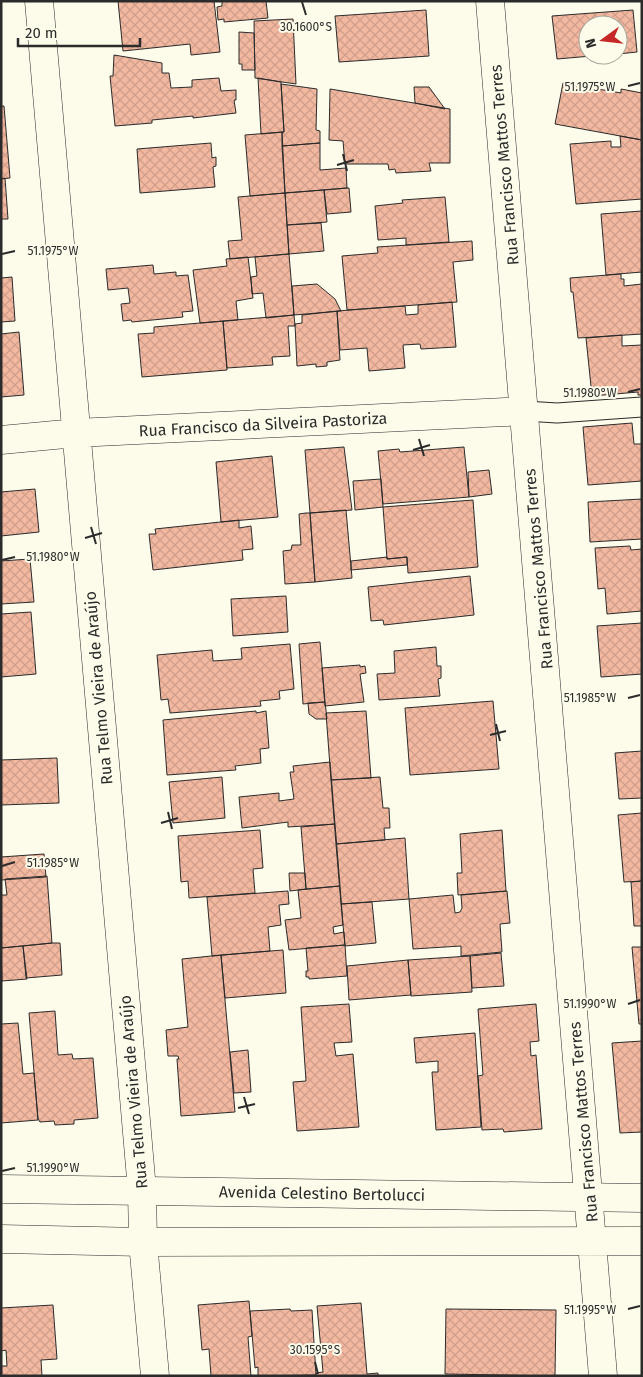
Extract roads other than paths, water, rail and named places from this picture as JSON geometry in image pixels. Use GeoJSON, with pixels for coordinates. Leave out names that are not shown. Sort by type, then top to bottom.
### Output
{"type":"FeatureCollection","features":[{"type":"Feature","properties":{"kind":"street","name":"Rua Telmo Vieira de Araújo"},"geometry":{"type":"LineString","coordinates":[[39,1],[142,1190],[144,1242],[155,1376]]}},
{"type":"Feature","properties":{"kind":"street","name":"Rua Francisco Mattos Terres"},"geometry":{"type":"LineString","coordinates":[[490,1],[590,1197],[603,1376]]}},
{"type":"Feature","properties":{"kind":"street","name":"Rua Francisco da Silveira Pastoriza"},"geometry":{"type":"LineString","coordinates":[[1,440],[76,433],[524,411]]}},
{"type":"Feature","properties":{"kind":"street","name":"Avenida Celestino Bertolucci"},"geometry":{"type":"LineString","coordinates":[[1,1190],[142,1190],[642,1198]]}},
{"type":"Feature","properties":{"kind":"street"},"geometry":{"type":"LineString","coordinates":[[1,1239],[144,1242],[642,1241]]}},
{"type":"Feature","properties":{"kind":"lane"},"geometry":{"type":"LineString","coordinates":[[524,411],[557,413],[642,406]]}}]}
